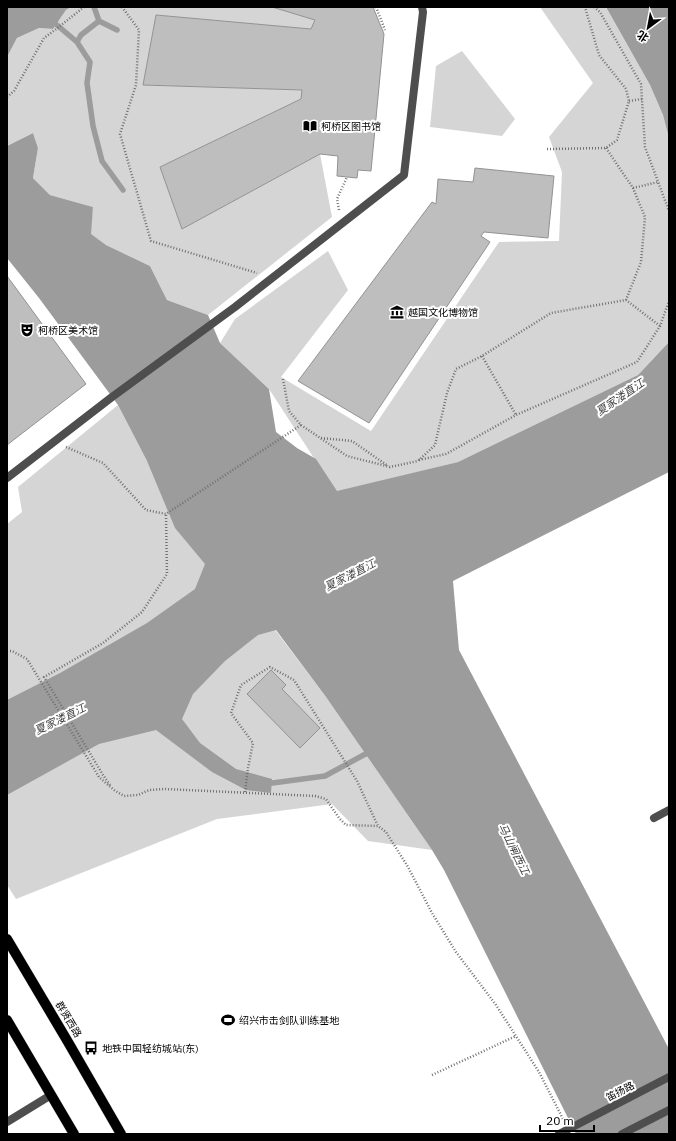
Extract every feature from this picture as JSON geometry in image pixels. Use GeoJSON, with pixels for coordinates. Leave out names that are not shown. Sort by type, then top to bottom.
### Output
{"type":"FeatureCollection","features":[{"type":"Feature","properties":{"kind":"main road","name":"群贤西路"},"geometry":{"type":"LineString","coordinates":[[7,939],[121,1134]]}},
{"type":"Feature","properties":{"kind":"main road"},"geometry":{"type":"LineString","coordinates":[[7,1020],[74,1134]]}},
{"type":"Feature","properties":{"kind":"street"},"geometry":{"type":"LineString","coordinates":[[7,478],[112,397],[235,307],[404,174],[423,12],[422,7]]}},
{"type":"Feature","properties":{"kind":"street"},"geometry":{"type":"LineString","coordinates":[[654,818],[669,810]]}},
{"type":"Feature","properties":{"kind":"street","name":"笛扬路"},"geometry":{"type":"LineString","coordinates":[[559,1134],[669,1078]]}},
{"type":"Feature","properties":{"kind":"street"},"geometry":{"type":"LineString","coordinates":[[7,1122],[51,1095]]}},
{"type":"Feature","properties":{"kind":"street"},"geometry":{"type":"LineString","coordinates":[[622,1134],[669,1110]]}},
{"type":"Feature","properties":{"kind":"path"},"geometry":{"type":"LineString","coordinates":[[7,97],[14,91],[44,38],[84,7]]}},
{"type":"Feature","properties":{"kind":"path"},"geometry":{"type":"LineString","coordinates":[[122,7],[138,30],[136,84],[120,134],[151,241],[272,278]]}},
{"type":"Feature","properties":{"kind":"path"},"geometry":{"type":"LineString","coordinates":[[376,7],[385,30]]}},
{"type":"Feature","properties":{"kind":"path"},"geometry":{"type":"LineString","coordinates":[[547,149],[606,148],[617,140],[629,101],[626,89],[599,56],[585,7]]}},
{"type":"Feature","properties":{"kind":"path"},"geometry":{"type":"LineString","coordinates":[[594,7],[600,12],[641,84],[645,147],[669,211]]}},
{"type":"Feature","properties":{"kind":"path"},"geometry":{"type":"LineString","coordinates":[[629,101],[642,99]]}},
{"type":"Feature","properties":{"kind":"path"},"geometry":{"type":"LineString","coordinates":[[606,148],[633,188],[644,217],[641,262],[626,300]]}},
{"type":"Feature","properties":{"kind":"path"},"geometry":{"type":"LineString","coordinates":[[342,223],[337,199],[347,177]]}},
{"type":"Feature","properties":{"kind":"path"},"geometry":{"type":"LineString","coordinates":[[633,188],[658,182]]}},
{"type":"Feature","properties":{"kind":"path"},"geometry":{"type":"LineString","coordinates":[[418,461],[435,445],[447,394],[456,369],[482,356],[551,313],[626,300],[660,326]]}},
{"type":"Feature","properties":{"kind":"path"},"geometry":{"type":"LineString","coordinates":[[283,380],[289,411],[302,425],[347,456],[390,468],[446,454],[516,416],[637,362],[660,326],[669,301]]}},
{"type":"Feature","properties":{"kind":"path"},"geometry":{"type":"LineString","coordinates":[[482,356],[516,416]]}},
{"type":"Feature","properties":{"kind":"path"},"geometry":{"type":"LineString","coordinates":[[54,442],[103,463],[146,510],[166,514],[302,425]]}},
{"type":"Feature","properties":{"kind":"path"},"geometry":{"type":"LineString","coordinates":[[321,438],[352,441],[390,468]]}},
{"type":"Feature","properties":{"kind":"path"},"geometry":{"type":"LineString","coordinates":[[114,790],[103,775],[44,677],[103,643],[142,612],[167,574],[166,514]]}},
{"type":"Feature","properties":{"kind":"path"},"geometry":{"type":"LineString","coordinates":[[7,651],[12,651],[27,659],[99,777],[114,790],[124,796],[138,795],[149,790],[164,789],[315,796],[326,800],[339,818],[346,824],[378,826]]}},
{"type":"Feature","properties":{"kind":"path"},"geometry":{"type":"LineString","coordinates":[[245,792],[253,743],[231,713],[241,685],[270,667],[294,680],[357,781],[378,826],[386,832],[408,867],[432,913],[456,952],[496,1005],[539,1072],[563,1120]]}},
{"type":"Feature","properties":{"kind":"path"},"geometry":{"type":"LineString","coordinates":[[432,1076],[516,1036]]}},
{"type":"Feature","properties":{"kind":"shaded area"},"geometry":{"type":"Polygon","coordinates":[[[71,7],[272,7],[315,20],[311,29],[156,15],[143,85],[302,90],[301,99],[160,167],[182,229],[320,154],[332,217],[208,315],[167,300],[150,266],[106,245],[90,234],[93,207],[50,195],[33,178],[38,148],[33,133],[7,146],[7,57],[17,38],[39,28],[53,29],[66,10],[71,7]]]}},
{"type":"Feature","properties":{"kind":"shaded area"},"geometry":{"type":"Polygon","coordinates":[[[540,7],[606,7],[650,85],[663,115],[669,138],[669,342],[638,375],[458,462],[336,492],[269,389],[220,343],[235,319],[328,251],[348,290],[281,377],[371,431],[499,242],[559,241],[562,172],[549,137],[593,83],[540,7]]]}},
{"type":"Feature","properties":{"kind":"shaded area"},"geometry":{"type":"Polygon","coordinates":[[[462,51],[515,119],[502,136],[430,127],[436,66],[462,51]]]}},
{"type":"Feature","properties":{"kind":"shaded area"},"geometry":{"type":"Polygon","coordinates":[[[118,405],[147,461],[326,697],[432,850],[368,841],[332,804],[217,819],[16,899],[7,885],[7,524],[22,512],[18,487],[118,405]]]}},
{"type":"Feature","properties":{"kind":"water"},"geometry":{"type":"Polygon","coordinates":[[[7,7],[71,7],[66,10],[53,29],[39,28],[17,38],[7,57],[7,7]]]}},
{"type":"Feature","properties":{"kind":"water"},"geometry":{"type":"Polygon","coordinates":[[[606,7],[669,7],[669,138],[663,115],[650,85],[606,7]]]}},
{"type":"Feature","properties":{"kind":"water"},"geometry":{"type":"Polygon","coordinates":[[[33,133],[38,148],[33,178],[50,195],[93,207],[91,234],[106,245],[150,266],[167,300],[208,315],[220,343],[269,389],[276,432],[297,448],[316,459],[337,491],[458,462],[638,375],[669,342],[669,472],[453,581],[459,650],[669,1049],[669,1134],[576,1134],[444,870],[432,850],[326,697],[276,630],[258,635],[225,661],[193,694],[182,719],[200,743],[236,769],[272,779],[271,793],[246,790],[212,772],[156,730],[99,744],[7,795],[7,700],[60,673],[147,623],[195,589],[205,564],[175,528],[147,461],[118,405],[39,298],[7,258],[7,146],[33,133]]]}},
{"type":"Feature","properties":{"kind":"building","name":"柯桥区图书馆"},"geometry":{"type":"Polygon","coordinates":[[[272,7],[373,7],[384,34],[371,171],[358,170],[357,178],[337,176],[338,156],[320,154],[182,229],[160,167],[301,99],[302,90],[143,85],[156,15],[311,29],[315,20],[272,7]]]}},
{"type":"Feature","properties":{"kind":"building","name":"越国文化博物馆"},"geometry":{"type":"Polygon","coordinates":[[[475,168],[554,176],[548,238],[484,232],[481,236],[490,242],[369,423],[298,381],[432,202],[436,204],[438,179],[473,182],[475,168]]]}},
{"type":"Feature","properties":{"kind":"building","name":"柯桥区美术馆"},"geometry":{"type":"Polygon","coordinates":[[[7,276],[86,384],[7,445],[7,276]]]}},
{"type":"Feature","properties":{"kind":"building"},"geometry":{"type":"Polygon","coordinates":[[[271,670],[286,685],[282,689],[320,728],[300,748],[247,694],[271,670]]]}},
{"type":"Feature","properties":{"kind":"waterway"},"geometry":{"type":"LineString","coordinates":[[94,7],[99,21]]}},
{"type":"Feature","properties":{"kind":"waterway"},"geometry":{"type":"LineString","coordinates":[[51,20],[77,42]]}},
{"type":"Feature","properties":{"kind":"waterway"},"geometry":{"type":"LineString","coordinates":[[117,30],[99,21],[81,35],[77,42],[90,62],[87,83],[93,126],[102,161],[123,190]]}},
{"type":"Feature","properties":{"kind":"waterway"},"geometry":{"type":"LineString","coordinates":[[265,784],[325,776],[371,751]]}},
{"type":"Feature","properties":{"kind":"place","name":"柯桥区图书馆"},"geometry":{"type":"Point","coordinates":[310,126]}},
{"type":"Feature","properties":{"kind":"place","name":"越国文化博物馆"},"geometry":{"type":"Point","coordinates":[397,312]}},
{"type":"Feature","properties":{"kind":"place","name":"柯桥区美术馆"},"geometry":{"type":"Point","coordinates":[27,330]}},
{"type":"Feature","properties":{"kind":"place","name":"绍兴市击剑队训练基地"},"geometry":{"type":"Point","coordinates":[228,1020]}},
{"type":"Feature","properties":{"kind":"place","name":"地铁中国轻纺城站(东)"},"geometry":{"type":"Point","coordinates":[91,1048]}},
{"type":"Feature","properties":{"kind":"water label","name":"夏家溇直江"},"geometry":{"type":"Point","coordinates":[620,397]}},
{"type":"Feature","properties":{"kind":"water label","name":"夏家溇直江"},"geometry":{"type":"Point","coordinates":[350,575]}},
{"type":"Feature","properties":{"kind":"water label","name":"夏家溇直江"},"geometry":{"type":"Point","coordinates":[60,719]}},
{"type":"Feature","properties":{"kind":"water label","name":"马山闸西江"},"geometry":{"type":"Point","coordinates":[514,849]}}]}
